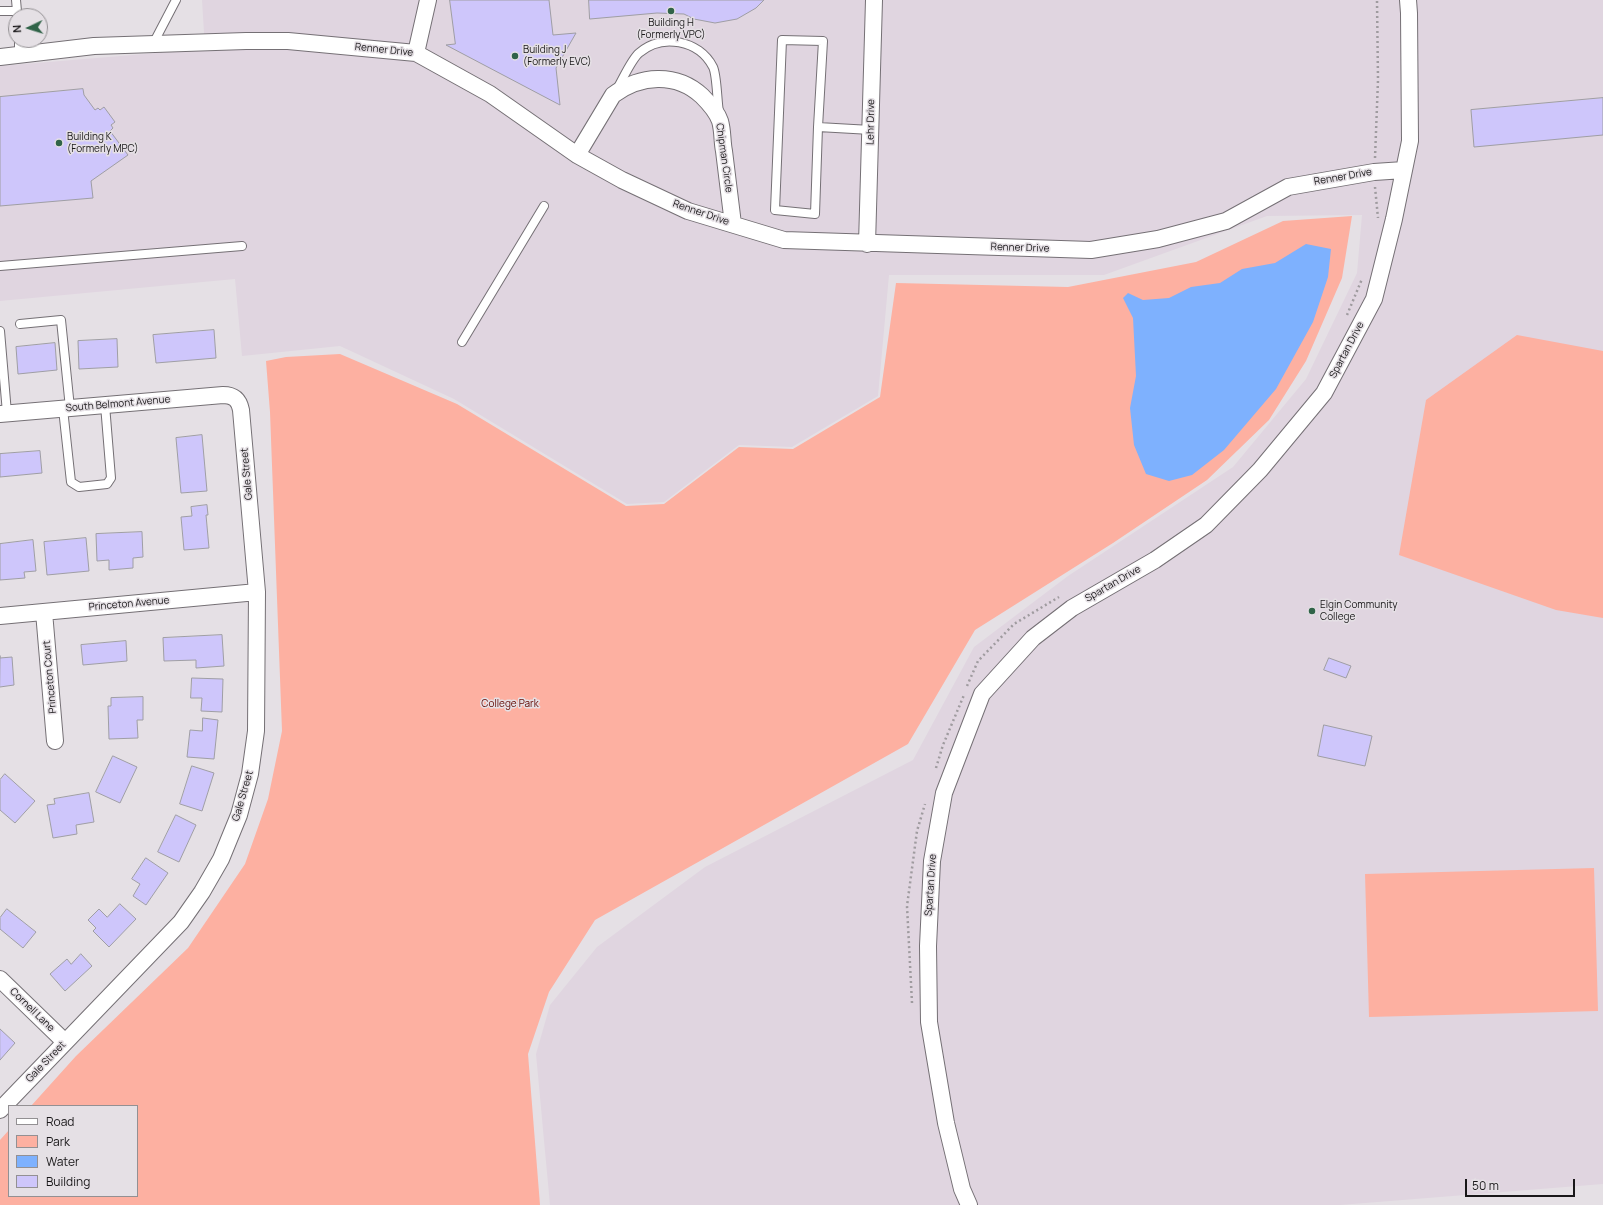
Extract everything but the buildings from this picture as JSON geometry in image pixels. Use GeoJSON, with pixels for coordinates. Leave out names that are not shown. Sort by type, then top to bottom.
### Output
{"type":"FeatureCollection","features":[{"type":"Feature","properties":{"kind":"street"},"geometry":{"type":"LineString","coordinates":[[416,53],[428,0]]}},
{"type":"Feature","properties":{"kind":"street","name":"Lehr Drive"},"geometry":{"type":"LineString","coordinates":[[867,244],[874,0]]}},
{"type":"Feature","properties":{"kind":"street","name":"Spartan Drive"},"geometry":{"type":"LineString","coordinates":[[969,1205],[962,1189],[946,1123],[929,1022],[928,946],[932,861],[944,793],[982,694],[1033,638],[1072,608],[1155,560],[1206,525],[1260,470],[1324,393],[1374,299],[1394,219],[1410,141],[1408,0]]}},
{"type":"Feature","properties":{"kind":"street","name":"Renner Drive"},"geometry":{"type":"LineString","coordinates":[[48,47],[246,40],[288,41],[416,53],[490,94],[577,155],[622,180],[688,211],[784,240],[867,244],[1090,250],[1158,240],[1226,221],[1288,187],[1374,172],[1404,170]]}},
{"type":"Feature","properties":{"kind":"street","name":"Renner Drive"},"geometry":{"type":"LineString","coordinates":[[0,57],[17,48]]}},
{"type":"Feature","properties":{"kind":"street","name":"Chipman Circle"},"geometry":{"type":"LineString","coordinates":[[577,155],[613,95],[622,88],[644,80],[661,79],[678,82],[699,93],[707,101],[720,121],[733,224]]}},
{"type":"Feature","properties":{"kind":"street","name":"South Belmont Avenue"},"geometry":{"type":"LineString","coordinates":[[4,414],[223,395],[229,395],[235,398]]}},
{"type":"Feature","properties":{"kind":"street","name":"Gale Street"},"geometry":{"type":"LineString","coordinates":[[0,1110],[181,922],[202,892],[221,859],[238,815],[250,774],[256,731],[257,592],[241,410],[240,404],[235,398]]}},
{"type":"Feature","properties":{"kind":"street","name":"Princeton Avenue"},"geometry":{"type":"LineString","coordinates":[[0,616],[257,592]]}},
{"type":"Feature","properties":{"kind":"street","name":"Princeton Court"},"geometry":{"type":"LineString","coordinates":[[44,612],[55,741]]}},
{"type":"Feature","properties":{"kind":"street","name":"Cornell Lane"},"geometry":{"type":"LineString","coordinates":[[0,979],[65,1042]]}},
{"type":"Feature","properties":{"kind":"lane"},"geometry":{"type":"LineString","coordinates":[[153,44],[176,0]]}},
{"type":"Feature","properties":{"kind":"lane"},"geometry":{"type":"LineString","coordinates":[[782,40],[823,41],[818,127],[815,214],[775,210],[782,40]]}},
{"type":"Feature","properties":{"kind":"lane"},"geometry":{"type":"LineString","coordinates":[[613,95],[638,54],[653,44],[661,42],[679,42],[696,48],[703,54],[713,68],[720,121]]}},
{"type":"Feature","properties":{"kind":"lane"},"geometry":{"type":"LineString","coordinates":[[818,127],[871,130]]}},
{"type":"Feature","properties":{"kind":"lane"},"geometry":{"type":"LineString","coordinates":[[462,342],[544,206]]}},
{"type":"Feature","properties":{"kind":"lane"},"geometry":{"type":"LineString","coordinates":[[0,266],[242,246]]}},
{"type":"Feature","properties":{"kind":"lane"},"geometry":{"type":"LineString","coordinates":[[20,324],[61,320],[71,482],[79,487],[108,484],[112,478],[105,405]]}},
{"type":"Feature","properties":{"kind":"lane"},"geometry":{"type":"LineString","coordinates":[[0,331],[4,414]]}},
{"type":"Feature","properties":{"kind":"path"},"geometry":{"type":"LineString","coordinates":[[1377,0],[1378,88],[1377,142],[1374,172],[1378,219]]}},
{"type":"Feature","properties":{"kind":"path"},"geometry":{"type":"LineString","coordinates":[[1346,316],[1364,275]]}},
{"type":"Feature","properties":{"kind":"path"},"geometry":{"type":"LineString","coordinates":[[934,773],[942,745],[978,662],[1014,624],[1062,595]]}},
{"type":"Feature","properties":{"kind":"path"},"geometry":{"type":"LineString","coordinates":[[912,1006],[907,906],[917,831],[926,802]]}},
{"type":"Feature","properties":{"kind":"shaded area","name":"Elgin Community College"},"geometry":{"type":"Polygon","coordinates":[[[202,0],[1603,0],[1603,1184],[1340,1205],[550,1205],[536,1054],[550,1005],[597,947],[705,867],[913,760],[974,647],[1068,576],[1233,467],[1306,379],[1357,273],[1362,215],[1267,216],[1104,275],[889,275],[878,396],[792,447],[739,445],[664,502],[627,504],[454,399],[340,346],[242,356],[235,279],[0,301],[0,66],[205,49],[202,0]]]}},
{"type":"Feature","properties":{"kind":"green space","name":"College Park"},"geometry":{"type":"Polygon","coordinates":[[[1352,216],[1342,278],[1306,361],[1269,420],[1207,480],[1113,543],[975,630],[908,744],[595,920],[549,992],[528,1054],[540,1205],[0,1205],[0,1140],[8,1131],[8,1197],[138,1197],[138,1105],[32,1105],[76,1056],[188,948],[245,864],[268,799],[282,731],[270,412],[266,361],[286,357],[340,354],[457,404],[626,506],[664,504],[739,447],[793,449],[880,397],[896,283],[1068,287],[1196,262],[1283,221],[1352,216]]]}},
{"type":"Feature","properties":{"kind":"green space"},"geometry":{"type":"Polygon","coordinates":[[[1517,335],[1603,351],[1603,618],[1556,610],[1399,555],[1426,400],[1517,335]]]}},
{"type":"Feature","properties":{"kind":"green space"},"geometry":{"type":"Polygon","coordinates":[[[1594,868],[1598,1011],[1369,1017],[1365,874],[1594,868]]]}},
{"type":"Feature","properties":{"kind":"water"},"geometry":{"type":"Polygon","coordinates":[[[1306,244],[1331,249],[1328,277],[1313,322],[1276,389],[1224,450],[1192,475],[1169,481],[1146,474],[1134,445],[1130,408],[1136,376],[1133,318],[1123,298],[1128,293],[1143,300],[1169,298],[1191,287],[1220,283],[1242,269],[1275,263],[1306,244]]]}},
{"type":"Feature","properties":{"kind":"place","name":"Building H (Formerly VPC)"},"geometry":{"type":"Point","coordinates":[671,11]}},
{"type":"Feature","properties":{"kind":"place","name":"Building J (Formerly EVC)"},"geometry":{"type":"Point","coordinates":[515,56]}},
{"type":"Feature","properties":{"kind":"place","name":"Building K (Formerly MPC)"},"geometry":{"type":"Point","coordinates":[59,143]}},
{"type":"Feature","properties":{"kind":"place","name":"Elgin Community College"},"geometry":{"type":"Point","coordinates":[1312,611]}}]}
